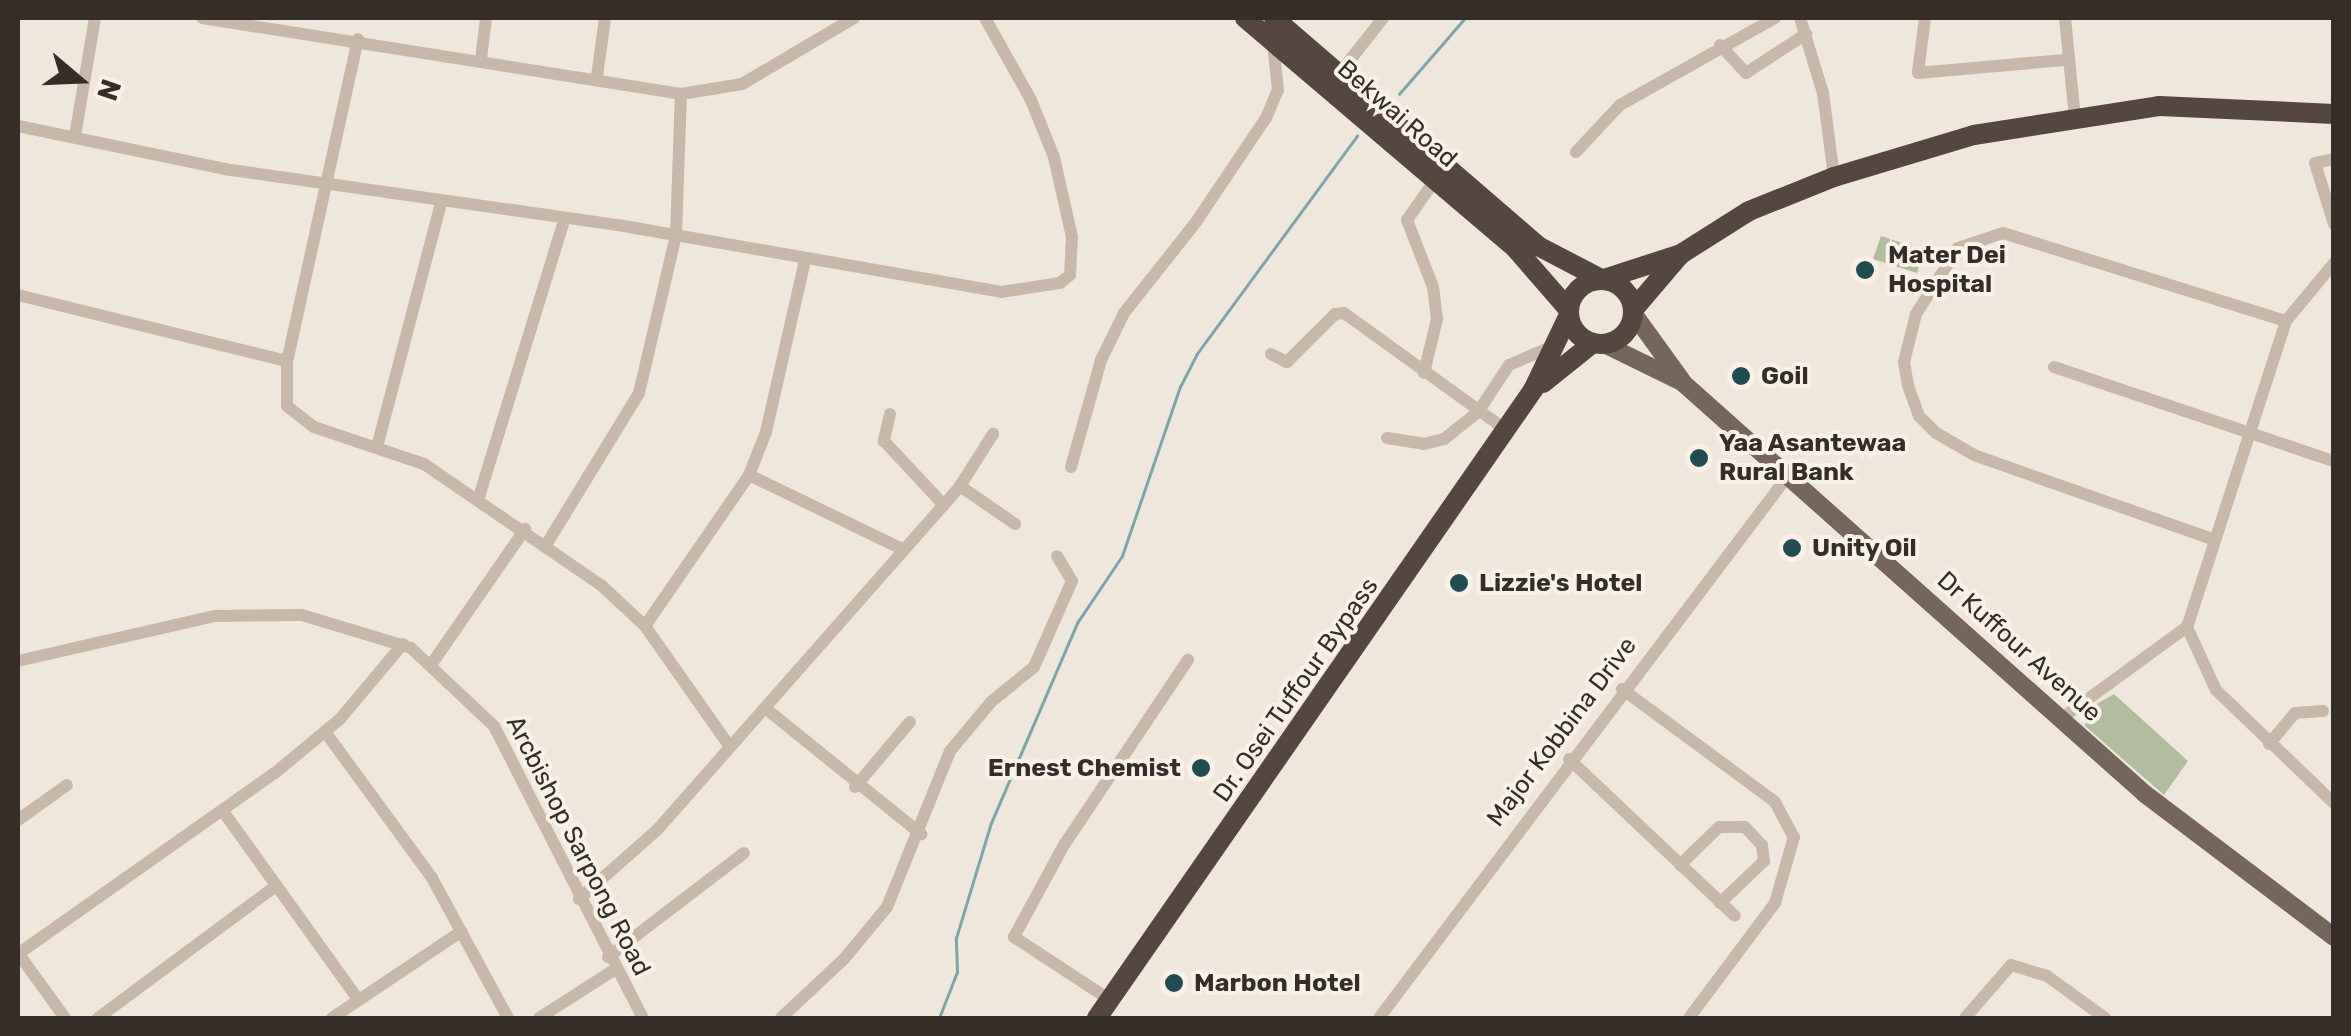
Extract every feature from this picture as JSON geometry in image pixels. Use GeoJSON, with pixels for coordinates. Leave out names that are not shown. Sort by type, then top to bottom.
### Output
{"type":"FeatureCollection","features":[{"type":"Feature","properties":{"kind":"highway","name":"Bekwai Road"},"geometry":{"type":"LineString","coordinates":[[1245,18],[1516,250],[1543,275],[1569,313]]}},
{"type":"Feature","properties":{"kind":"highway","name":"Bekwai Road"},"geometry":{"type":"LineString","coordinates":[[1274,18],[1538,246]]}},
{"type":"Feature","properties":{"kind":"highway"},"geometry":{"type":"LineString","coordinates":[[1674,257],[1633,311],[1628,330],[1599,344],[1581,338],[1569,313],[1575,292],[1674,257],[1749,211],[1834,177],[1974,135],[2075,118],[2208,104],[2334,114]]}},
{"type":"Feature","properties":{"kind":"highway"},"geometry":{"type":"LineString","coordinates":[[1538,246],[1598,266],[1674,257]]}},
{"type":"Feature","properties":{"kind":"highway"},"geometry":{"type":"LineString","coordinates":[[1538,246],[1624,289],[1633,311]]}},
{"type":"Feature","properties":{"kind":"highway"},"geometry":{"type":"LineString","coordinates":[[1536,385],[1551,347],[1555,324],[1543,275]]}},
{"type":"Feature","properties":{"kind":"highway","name":"Dr. Osei Tuffour Bypass"},"geometry":{"type":"LineString","coordinates":[[1097,1018],[1506,430],[1536,385],[1569,313]]}},
{"type":"Feature","properties":{"kind":"highway","name":"Dr. Osei Tuffour Bypass"},"geometry":{"type":"LineString","coordinates":[[1536,385],[1599,344]]}},
{"type":"Feature","properties":{"kind":"main road"},"geometry":{"type":"LineString","coordinates":[[1633,311],[1682,382]]}},
{"type":"Feature","properties":{"kind":"main road"},"geometry":{"type":"LineString","coordinates":[[1599,344],[1682,382]]}},
{"type":"Feature","properties":{"kind":"main road","name":"Dr Kuffour Avenue"},"geometry":{"type":"LineString","coordinates":[[1682,382],[2146,794],[2334,938]]}},
{"type":"Feature","properties":{"kind":"street"},"geometry":{"type":"LineString","coordinates":[[75,136],[95,18]]}},
{"type":"Feature","properties":{"kind":"street"},"geometry":{"type":"LineString","coordinates":[[202,18],[598,76],[681,94],[742,84],[854,18]]}},
{"type":"Feature","properties":{"kind":"street"},"geometry":{"type":"LineString","coordinates":[[480,58],[486,18]]}},
{"type":"Feature","properties":{"kind":"street"},"geometry":{"type":"LineString","coordinates":[[598,76],[604,18]]}},
{"type":"Feature","properties":{"kind":"street"},"geometry":{"type":"LineString","coordinates":[[18,126],[330,186],[676,235],[805,261],[1001,292],[1068,279],[1072,237],[1054,157],[1032,100],[985,18]]}},
{"type":"Feature","properties":{"kind":"street"},"geometry":{"type":"LineString","coordinates":[[1339,74],[1384,18]]}},
{"type":"Feature","properties":{"kind":"street"},"geometry":{"type":"LineString","coordinates":[[1576,152],[1620,105],[1720,44],[1775,18]]}},
{"type":"Feature","properties":{"kind":"street"},"geometry":{"type":"LineString","coordinates":[[1800,18],[1824,93],[1834,177]]}},
{"type":"Feature","properties":{"kind":"street"},"geometry":{"type":"LineString","coordinates":[[1925,18],[1914,62],[1918,73],[2064,60]]}},
{"type":"Feature","properties":{"kind":"street"},"geometry":{"type":"LineString","coordinates":[[2065,18],[2064,60],[2075,118]]}},
{"type":"Feature","properties":{"kind":"street"},"geometry":{"type":"LineString","coordinates":[[1720,44],[1746,73],[1806,34]]}},
{"type":"Feature","properties":{"kind":"street"},"geometry":{"type":"LineString","coordinates":[[358,39],[330,186],[287,361],[287,406],[296,418],[424,464],[479,496],[546,546],[644,626],[730,747]]}},
{"type":"Feature","properties":{"kind":"street"},"geometry":{"type":"LineString","coordinates":[[1072,467],[1100,360],[1124,313],[1196,222],[1266,118],[1278,90],[1273,41]]}},
{"type":"Feature","properties":{"kind":"street"},"geometry":{"type":"LineString","coordinates":[[546,546],[639,393],[676,235],[681,94]]}},
{"type":"Feature","properties":{"kind":"street"},"geometry":{"type":"LineString","coordinates":[[2334,159],[2314,163],[2334,224]]}},
{"type":"Feature","properties":{"kind":"street"},"geometry":{"type":"LineString","coordinates":[[1424,373],[1437,318],[1433,287],[1407,220],[1435,180]]}},
{"type":"Feature","properties":{"kind":"street"},"geometry":{"type":"LineString","coordinates":[[377,447],[442,200]]}},
{"type":"Feature","properties":{"kind":"street"},"geometry":{"type":"LineString","coordinates":[[479,496],[566,218]]}},
{"type":"Feature","properties":{"kind":"street"},"geometry":{"type":"LineString","coordinates":[[2215,540],[1976,456],[1936,433],[1919,416],[1904,362],[1916,314],[1958,248],[2003,234],[2286,321]]}},
{"type":"Feature","properties":{"kind":"street"},"geometry":{"type":"LineString","coordinates":[[644,626],[749,474],[766,432],[805,261]]}},
{"type":"Feature","properties":{"kind":"street"},"geometry":{"type":"LineString","coordinates":[[2062,718],[2187,626],[2286,321],[2334,262]]}},
{"type":"Feature","properties":{"kind":"street"},"geometry":{"type":"LineString","coordinates":[[18,295],[287,361]]}},
{"type":"Feature","properties":{"kind":"street"},"geometry":{"type":"LineString","coordinates":[[1271,354],[1287,362],[1335,314],[1344,312],[1506,430]]}},
{"type":"Feature","properties":{"kind":"street"},"geometry":{"type":"LineString","coordinates":[[1386,438],[1424,444],[1444,439],[1478,412],[1510,365],[1551,347]]}},
{"type":"Feature","properties":{"kind":"street"},"geometry":{"type":"LineString","coordinates":[[2054,367],[2334,461]]}},
{"type":"Feature","properties":{"kind":"street"},"geometry":{"type":"LineString","coordinates":[[890,414],[884,441],[943,504]]}},
{"type":"Feature","properties":{"kind":"street"},"geometry":{"type":"LineString","coordinates":[[579,899],[658,829],[960,486],[993,434]]}},
{"type":"Feature","properties":{"kind":"street"},"geometry":{"type":"LineString","coordinates":[[749,474],[902,549]]}},
{"type":"Feature","properties":{"kind":"street","name":"Major Kobbina Drive"},"geometry":{"type":"LineString","coordinates":[[1378,1018],[1622,689],[1787,477]]}},
{"type":"Feature","properties":{"kind":"street"},"geometry":{"type":"LineString","coordinates":[[960,486],[1015,524]]}},
{"type":"Feature","properties":{"kind":"street"},"geometry":{"type":"LineString","coordinates":[[433,662],[525,530]]}},
{"type":"Feature","properties":{"kind":"street"},"geometry":{"type":"LineString","coordinates":[[781,1018],[844,959],[886,906],[921,834],[950,752],[992,700],[1017,686],[1036,662],[1072,582],[1057,556]]}},
{"type":"Feature","properties":{"kind":"street","name":"Arcbishop Sarpong Road"},"geometry":{"type":"LineString","coordinates":[[18,661],[216,616],[302,615],[402,644],[433,662],[494,726],[611,964],[643,1018]]}},
{"type":"Feature","properties":{"kind":"street"},"geometry":{"type":"LineString","coordinates":[[2187,626],[2216,690],[2334,803]]}},
{"type":"Feature","properties":{"kind":"street"},"geometry":{"type":"LineString","coordinates":[[65,1018],[18,953],[224,814],[326,733],[402,644]]}},
{"type":"Feature","properties":{"kind":"street"},"geometry":{"type":"LineString","coordinates":[[1110,1000],[1014,937],[1073,830],[1188,660]]}},
{"type":"Feature","properties":{"kind":"street"},"geometry":{"type":"LineString","coordinates":[[1622,689],[1776,802],[1794,837],[1776,903],[1689,1018]]}},
{"type":"Feature","properties":{"kind":"street"},"geometry":{"type":"LineString","coordinates":[[765,708],[856,787],[921,834]]}},
{"type":"Feature","properties":{"kind":"street"},"geometry":{"type":"LineString","coordinates":[[2269,744],[2295,713],[2323,710]]}},
{"type":"Feature","properties":{"kind":"street"},"geometry":{"type":"LineString","coordinates":[[856,787],[910,722]]}},
{"type":"Feature","properties":{"kind":"street"},"geometry":{"type":"LineString","coordinates":[[326,733],[425,868],[508,1018]]}},
{"type":"Feature","properties":{"kind":"street"},"geometry":{"type":"LineString","coordinates":[[1570,760],[1734,916]]}},
{"type":"Feature","properties":{"kind":"street"},"geometry":{"type":"LineString","coordinates":[[18,820],[67,785]]}},
{"type":"Feature","properties":{"kind":"street"},"geometry":{"type":"LineString","coordinates":[[224,814],[358,998]]}},
{"type":"Feature","properties":{"kind":"street"},"geometry":{"type":"LineString","coordinates":[[1680,865],[1720,827],[1744,828],[1762,845],[1764,861],[1720,903]]}},
{"type":"Feature","properties":{"kind":"street"},"geometry":{"type":"LineString","coordinates":[[538,1018],[611,964],[744,853]]}},
{"type":"Feature","properties":{"kind":"street"},"geometry":{"type":"LineString","coordinates":[[98,1018],[276,886]]}},
{"type":"Feature","properties":{"kind":"street"},"geometry":{"type":"LineString","coordinates":[[332,1018],[462,931]]}},
{"type":"Feature","properties":{"kind":"street"},"geometry":{"type":"LineString","coordinates":[[1965,1018],[2012,965],[2047,976],[2105,1018]]}},
{"type":"Feature","properties":{"kind":"green space"},"geometry":{"type":"Polygon","coordinates":[[[1881,236],[1924,250],[1917,273],[1873,259],[1881,236]]]}},
{"type":"Feature","properties":{"kind":"green space"},"geometry":{"type":"Polygon","coordinates":[[[2114,694],[2188,761],[2164,795],[2085,726],[2088,709],[2114,694]]]}},
{"type":"Feature","properties":{"kind":"waterway"},"geometry":{"type":"LineString","coordinates":[[1399,94],[1465,18]]}},
{"type":"Feature","properties":{"kind":"waterway"},"geometry":{"type":"LineString","coordinates":[[939,1018],[957,972],[956,938],[991,823],[1077,623],[1122,556],[1180,387],[1196,355],[1357,136]]}},
{"type":"Feature","properties":{"kind":"place","name":"Mater Dei Hospital"},"geometry":{"type":"Point","coordinates":[1865,270]}},
{"type":"Feature","properties":{"kind":"place","name":"Goil"},"geometry":{"type":"Point","coordinates":[1741,376]}},
{"type":"Feature","properties":{"kind":"place","name":"Yaa Asantewaa Rural Bank"},"geometry":{"type":"Point","coordinates":[1699,458]}},
{"type":"Feature","properties":{"kind":"place","name":"Unity Oil"},"geometry":{"type":"Point","coordinates":[1792,548]}},
{"type":"Feature","properties":{"kind":"place","name":"Lizzie's Hotel"},"geometry":{"type":"Point","coordinates":[1459,583]}},
{"type":"Feature","properties":{"kind":"place","name":"Ernest Chemist"},"geometry":{"type":"Point","coordinates":[1201,768]}},
{"type":"Feature","properties":{"kind":"place","name":"Marbon Hotel"},"geometry":{"type":"Point","coordinates":[1174,983]}}]}
